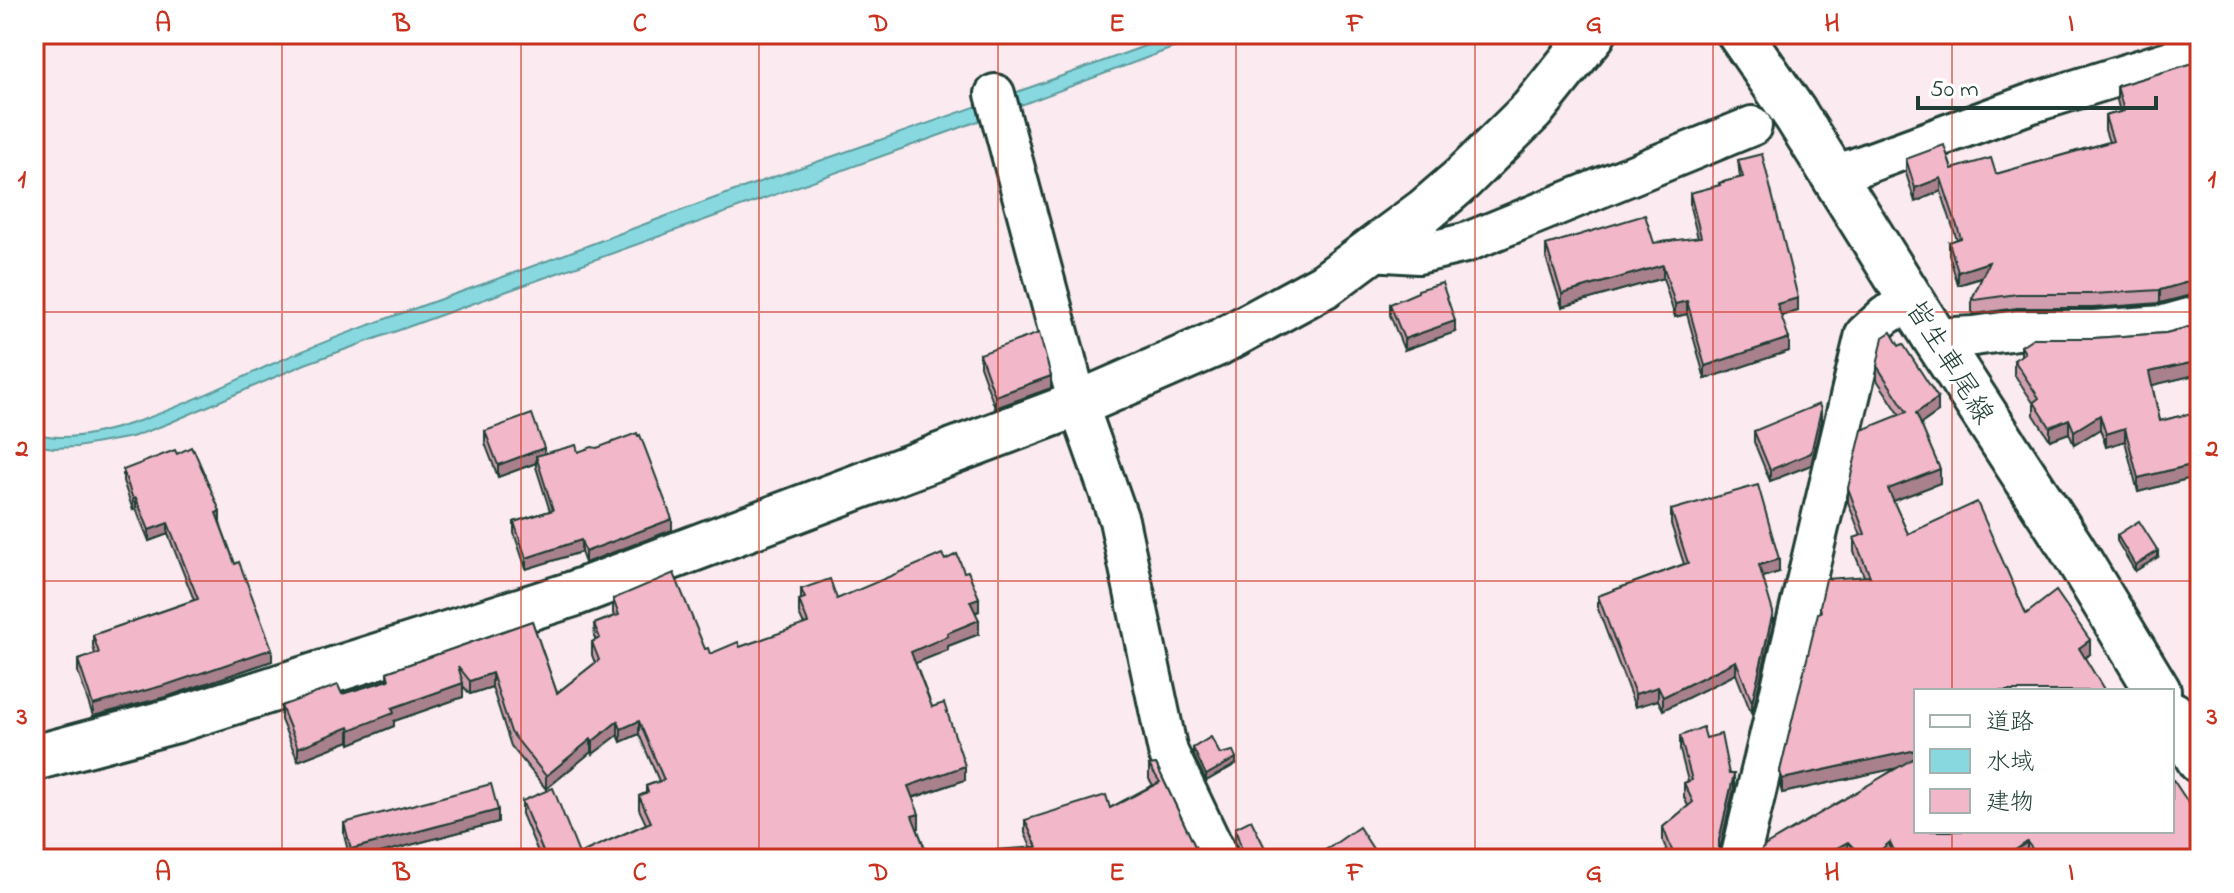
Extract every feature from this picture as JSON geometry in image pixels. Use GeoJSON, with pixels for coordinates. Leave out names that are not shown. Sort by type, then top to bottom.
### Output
{"type":"FeatureCollection","features":[{"type":"Feature","properties":{"kind":"street"},"geometry":{"type":"LineString","coordinates":[[34,758],[173,721],[573,594],[1078,404],[1218,343],[1325,285],[1426,210],[1532,110],[1593,34]]}},
{"type":"Feature","properties":{"kind":"street","name":"皆生車尾線"},"geometry":{"type":"LineString","coordinates":[[1740,34],[2071,547],[2157,689]]}},
{"type":"Feature","properties":{"kind":"street"},"geometry":{"type":"LineString","coordinates":[[1833,176],[2032,103],[2200,51]]}},
{"type":"Feature","properties":{"kind":"street"},"geometry":{"type":"LineString","coordinates":[[1000,110],[1078,404],[1119,520],[1168,752],[1219,859]]}},
{"type":"Feature","properties":{"kind":"street"},"geometry":{"type":"LineString","coordinates":[[1371,251],[1418,254],[1465,243],[1752,126]]}},
{"type":"Feature","properties":{"kind":"street"},"geometry":{"type":"LineString","coordinates":[[1740,859],[1865,334],[1885,316],[1912,299]]}},
{"type":"Feature","properties":{"kind":"street"},"geometry":{"type":"LineString","coordinates":[[1935,338],[2017,330],[2094,330],[2164,325],[2200,315]]}},
{"type":"Feature","properties":{"kind":"street"},"geometry":{"type":"LineString","coordinates":[[2174,717],[2200,761]]}},
{"type":"Feature","properties":{"kind":"water"},"geometry":{"type":"Polygon","coordinates":[[[1177,34],[1210,34],[957,129],[305,364],[132,437],[77,447],[34,445],[34,432],[58,437],[86,435],[153,416],[368,325],[1177,34]]]}},
{"type":"Feature","properties":{"kind":"building"},"geometry":{"type":"Polygon","coordinates":[[[2200,61],[2200,280],[2160,290],[2017,294],[1972,299],[1989,262],[1958,272],[1949,242],[1961,238],[1941,178],[1915,188],[1906,159],[1944,145],[1952,169],[1991,158],[1996,174],[2113,141],[2105,116],[2124,111],[2117,86],[2200,61]]]}},
{"type":"Feature","properties":{"kind":"building"},"geometry":{"type":"Polygon","coordinates":[[[1762,154],[1798,298],[1777,304],[1789,338],[1705,366],[1687,301],[1675,304],[1663,265],[1562,294],[1546,245],[1645,215],[1654,243],[1701,237],[1690,193],[1743,177],[1738,160],[1762,154]]]}},
{"type":"Feature","properties":{"kind":"building"},"geometry":{"type":"Polygon","coordinates":[[[1442,283],[1455,321],[1404,339],[1390,304],[1418,290],[1442,283]]]}},
{"type":"Feature","properties":{"kind":"building"},"geometry":{"type":"Polygon","coordinates":[[[2200,324],[2200,378],[2195,362],[2149,372],[2160,421],[2200,411],[2200,485],[2195,464],[2138,478],[2125,428],[2106,434],[2100,415],[2074,431],[2069,419],[2050,427],[2034,402],[2039,398],[2014,360],[2025,353],[2021,346],[2033,338],[2166,333],[2200,324]]]}},
{"type":"Feature","properties":{"kind":"building"},"geometry":{"type":"Polygon","coordinates":[[[1891,332],[1899,346],[1903,344],[1938,398],[1916,413],[1940,469],[1888,489],[1908,534],[1977,502],[2026,614],[2056,591],[2090,640],[2079,648],[2104,689],[1914,689],[1914,750],[1782,779],[1780,771],[1818,613],[1821,612],[1826,579],[1870,576],[1854,538],[1865,534],[1848,488],[1862,430],[1907,412],[1877,366],[1883,337],[1891,332]]]}},
{"type":"Feature","properties":{"kind":"building"},"geometry":{"type":"Polygon","coordinates":[[[1039,333],[1051,376],[995,396],[980,354],[1039,333]]]}},
{"type":"Feature","properties":{"kind":"building"},"geometry":{"type":"Polygon","coordinates":[[[1819,404],[1821,410],[1811,453],[1770,470],[1754,431],[1819,404]]]}},
{"type":"Feature","properties":{"kind":"building"},"geometry":{"type":"Polygon","coordinates":[[[532,414],[544,448],[498,465],[485,431],[532,414]]]}},
{"type":"Feature","properties":{"kind":"building"},"geometry":{"type":"Polygon","coordinates":[[[637,433],[672,519],[585,552],[581,540],[526,558],[514,522],[553,510],[536,456],[576,445],[578,452],[597,448],[637,433]]]}},
{"type":"Feature","properties":{"kind":"building"},"geometry":{"type":"Polygon","coordinates":[[[191,447],[220,511],[216,513],[235,564],[239,562],[272,649],[169,684],[93,705],[78,660],[99,653],[93,635],[198,599],[168,523],[149,530],[123,470],[191,447]]]}},
{"type":"Feature","properties":{"kind":"building"},"geometry":{"type":"Polygon","coordinates":[[[1758,485],[1779,559],[1759,565],[1773,612],[1752,702],[1736,661],[1663,697],[1658,687],[1635,694],[1598,596],[1688,563],[1671,510],[1758,485]]]}},
{"type":"Feature","properties":{"kind":"building"},"geometry":{"type":"Polygon","coordinates":[[[2139,521],[2158,551],[2135,565],[2117,535],[2139,521]]]}},
{"type":"Feature","properties":{"kind":"building"},"geometry":{"type":"Polygon","coordinates":[[[942,554],[945,560],[957,554],[964,572],[968,571],[979,598],[970,601],[979,620],[911,652],[932,707],[944,703],[965,766],[908,786],[919,814],[912,816],[929,859],[546,859],[522,801],[553,788],[579,854],[651,822],[639,796],[648,792],[646,786],[664,780],[639,721],[621,729],[618,721],[546,776],[511,732],[492,673],[470,681],[458,666],[463,683],[392,708],[394,713],[298,748],[281,706],[338,685],[342,694],[389,680],[387,672],[532,621],[557,693],[599,660],[592,642],[600,638],[594,624],[619,615],[613,599],[674,573],[705,649],[708,648],[710,654],[738,642],[740,647],[808,623],[799,600],[805,598],[801,589],[830,579],[837,599],[942,554]]]}},
{"type":"Feature","properties":{"kind":"building"},"geometry":{"type":"Polygon","coordinates":[[[1703,727],[1706,738],[1721,734],[1729,774],[1734,774],[1719,840],[1719,850],[1724,859],[1660,859],[1659,856],[1673,853],[1663,827],[1693,802],[1684,783],[1692,780],[1680,736],[1703,727]]]}},
{"type":"Feature","properties":{"kind":"building"},"geometry":{"type":"Polygon","coordinates":[[[1211,737],[1220,754],[1233,751],[1236,758],[1206,775],[1193,748],[1211,737]]]}},
{"type":"Feature","properties":{"kind":"building"},"geometry":{"type":"Polygon","coordinates":[[[1914,758],[1914,833],[2174,833],[2174,781],[2199,819],[2195,822],[2200,829],[2200,856],[2196,859],[2040,859],[2027,842],[2002,859],[1898,859],[1890,842],[1870,859],[1864,859],[1848,842],[1817,859],[1756,859],[1766,845],[1914,758]]]}},
{"type":"Feature","properties":{"kind":"building"},"geometry":{"type":"Polygon","coordinates":[[[1156,764],[1203,859],[996,859],[996,850],[1037,847],[1025,820],[1106,795],[1110,808],[1160,782],[1149,765],[1156,764]]]}},
{"type":"Feature","properties":{"kind":"building"},"geometry":{"type":"Polygon","coordinates":[[[491,784],[498,810],[351,849],[344,823],[491,784]]]}},
{"type":"Feature","properties":{"kind":"building"},"geometry":{"type":"Polygon","coordinates":[[[1251,820],[1273,859],[1236,859],[1241,847],[1235,828],[1251,820]]]}},
{"type":"Feature","properties":{"kind":"building"},"geometry":{"type":"Polygon","coordinates":[[[1359,827],[1383,859],[1309,859],[1329,848],[1359,827]]]}}]}
